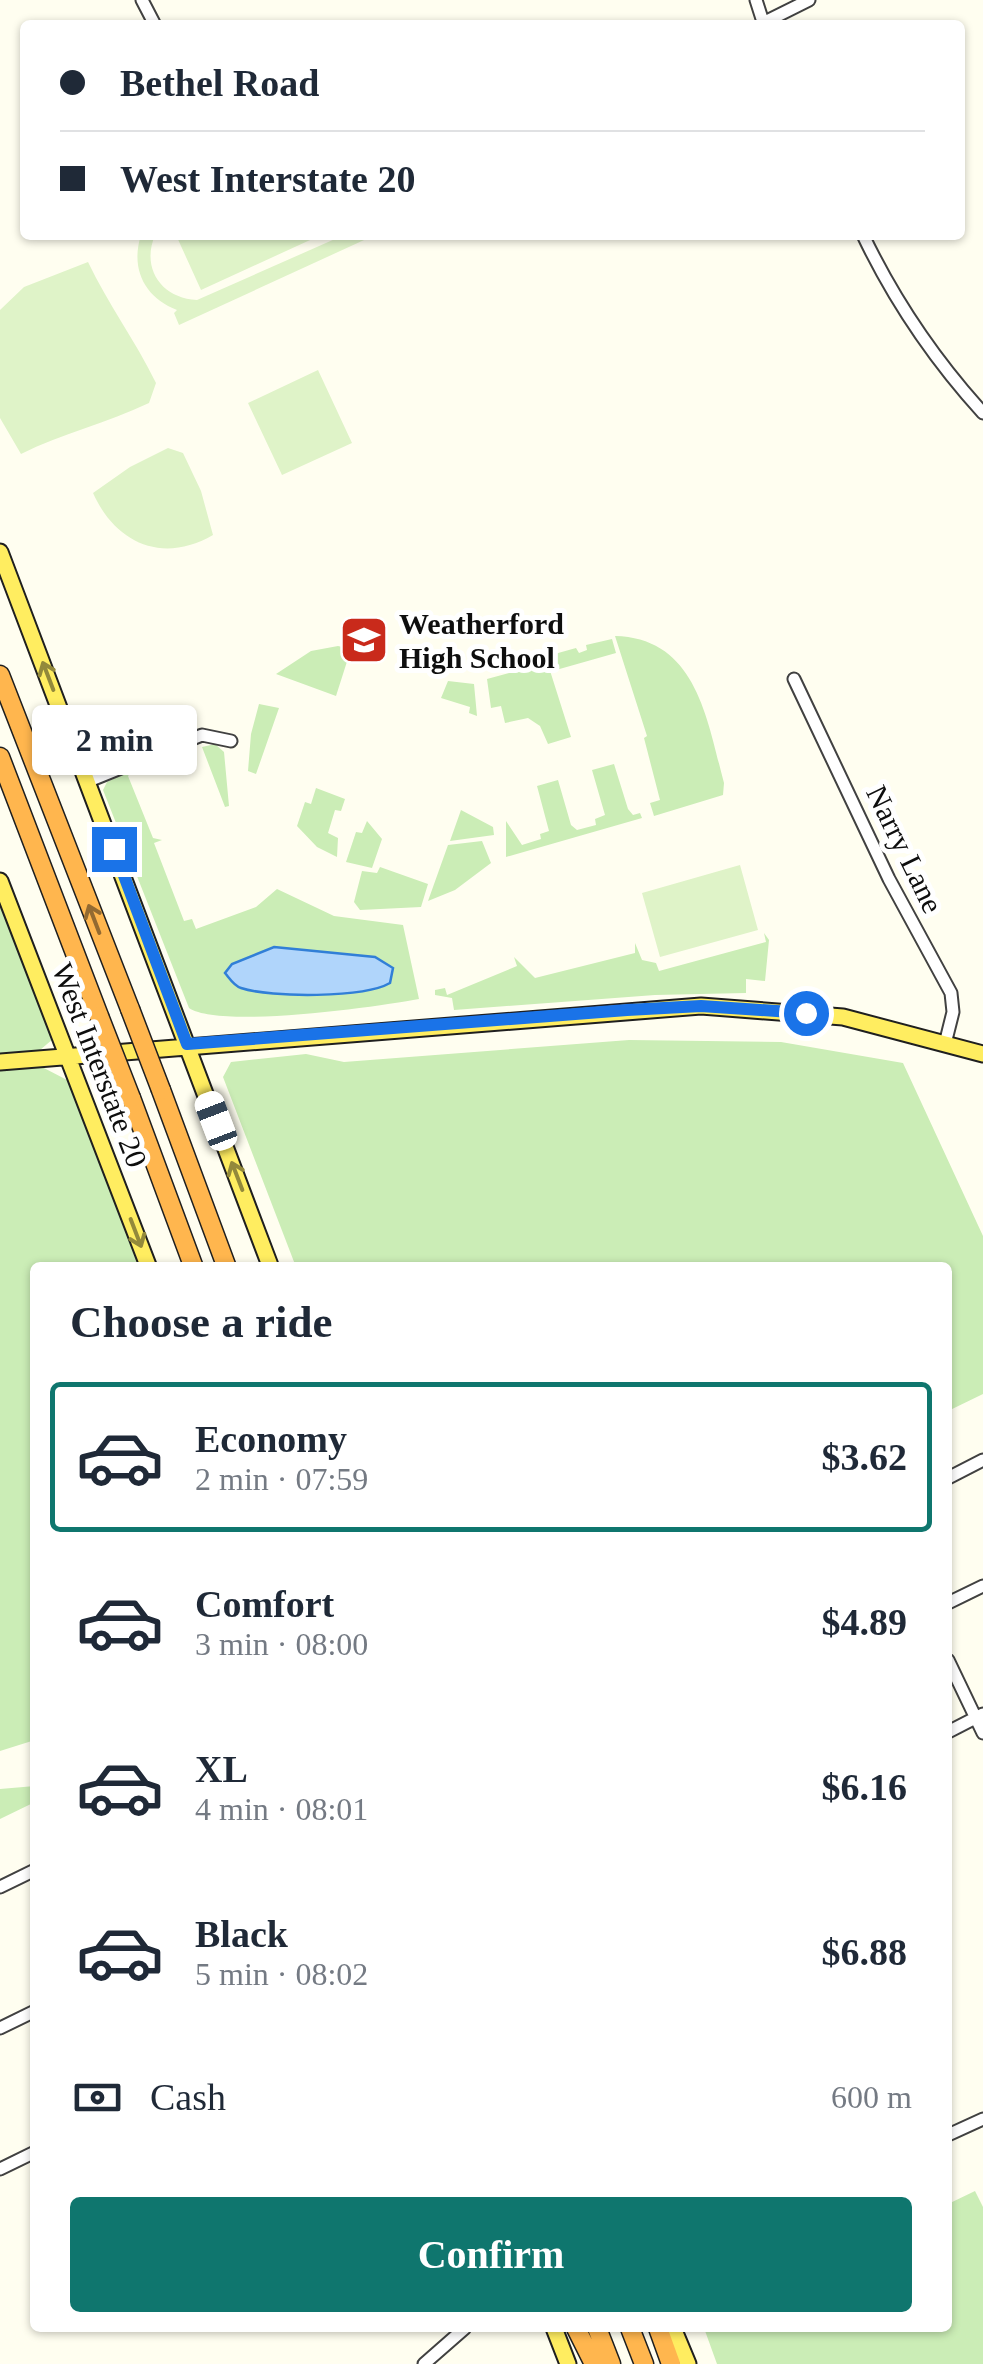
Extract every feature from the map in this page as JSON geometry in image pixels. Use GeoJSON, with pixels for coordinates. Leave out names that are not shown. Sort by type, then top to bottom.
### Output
{"type":"FeatureCollection","features":[{"type":"Feature","properties":{"kind":"highway"},"geometry":{"type":"LineString","coordinates":[[0,675],[226,1262]]}},
{"type":"Feature","properties":{"kind":"highway"},"geometry":{"type":"LineString","coordinates":[[0,758],[192,1262]]}},
{"type":"Feature","properties":{"kind":"highway"},"geometry":{"type":"LineString","coordinates":[[168,1200],[170,1232],[179,1262]]}},
{"type":"Feature","properties":{"kind":"highway"},"geometry":{"type":"LineString","coordinates":[[578,2332],[594,2364]]}},
{"type":"Feature","properties":{"kind":"highway"},"geometry":{"type":"LineString","coordinates":[[599,2332],[612,2364]]}},
{"type":"Feature","properties":{"kind":"highway"},"geometry":{"type":"LineString","coordinates":[[632,2332],[644,2364]]}},
{"type":"Feature","properties":{"kind":"highway"},"geometry":{"type":"LineString","coordinates":[[659,2332],[671,2364]]}},
{"type":"Feature","properties":{"kind":"main road"},"geometry":{"type":"LineString","coordinates":[[0,552],[269,1262]]}},
{"type":"Feature","properties":{"kind":"main road","name":"West Interstate 20"},"geometry":{"type":"LineString","coordinates":[[0,881],[148,1262]]}},
{"type":"Feature","properties":{"kind":"main road"},"geometry":{"type":"LineString","coordinates":[[0,1062],[187,1044],[701,1006],[843,1018],[983,1054]]}},
{"type":"Feature","properties":{"kind":"main road"},"geometry":{"type":"LineString","coordinates":[[556,2332],[568,2364]]}},
{"type":"Feature","properties":{"kind":"main road"},"geometry":{"type":"LineString","coordinates":[[675,2332],[688,2364]]}},
{"type":"Feature","properties":{"kind":"street"},"geometry":{"type":"LineString","coordinates":[[771,20],[809,0]]}},
{"type":"Feature","properties":{"kind":"street"},"geometry":{"type":"LineString","coordinates":[[865,240],[888,288],[933,359],[983,413]]}},
{"type":"Feature","properties":{"kind":"street","name":"Narry Lane"},"geometry":{"type":"LineString","coordinates":[[794,679],[890,879],[952,993],[953,1012],[944,1044]]}},
{"type":"Feature","properties":{"kind":"street"},"geometry":{"type":"LineString","coordinates":[[89,781],[202,735],[231,741]]}},
{"type":"Feature","properties":{"kind":"street"},"geometry":{"type":"LineString","coordinates":[[952,1476],[983,1460]]}},
{"type":"Feature","properties":{"kind":"street"},"geometry":{"type":"LineString","coordinates":[[952,1602],[983,1586]]}},
{"type":"Feature","properties":{"kind":"street"},"geometry":{"type":"LineString","coordinates":[[952,1667],[979,1716],[983,1733]]}},
{"type":"Feature","properties":{"kind":"street"},"geometry":{"type":"LineString","coordinates":[[952,1730],[979,1716]]}},
{"type":"Feature","properties":{"kind":"street"},"geometry":{"type":"LineString","coordinates":[[0,1887],[30,1872]]}},
{"type":"Feature","properties":{"kind":"street"},"geometry":{"type":"LineString","coordinates":[[0,2028],[30,2013]]}},
{"type":"Feature","properties":{"kind":"street"},"geometry":{"type":"LineString","coordinates":[[952,2133],[983,2119]]}},
{"type":"Feature","properties":{"kind":"street"},"geometry":{"type":"LineString","coordinates":[[0,2168],[30,2154]]}},
{"type":"Feature","properties":{"kind":"street"},"geometry":{"type":"LineString","coordinates":[[424,2364],[460,2332]]}},
{"type":"Feature","properties":{"kind":"green space"},"geometry":{"type":"Polygon","coordinates":[[[140,240],[153,240],[151,259],[157,279],[173,294],[197,300],[333,240],[364,240],[179,325],[174,313],[177,310],[156,298],[143,281],[140,240]]]}},
{"type":"Feature","properties":{"kind":"green space"},"geometry":{"type":"Polygon","coordinates":[[[178,240],[310,240],[201,290],[178,240]]]}},
{"type":"Feature","properties":{"kind":"green space"},"geometry":{"type":"Polygon","coordinates":[[[88,262],[156,383],[149,403],[21,454],[0,418],[0,310],[24,287],[88,262]]]}},
{"type":"Feature","properties":{"kind":"green space"},"geometry":{"type":"Polygon","coordinates":[[[318,370],[352,443],[282,475],[248,403],[318,370]]]}},
{"type":"Feature","properties":{"kind":"green space"},"geometry":{"type":"Polygon","coordinates":[[[168,448],[183,453],[201,491],[213,535],[194,544],[159,548],[143,544],[114,525],[93,493],[130,467],[168,448]]]}},
{"type":"Feature","properties":{"kind":"green space"},"geometry":{"type":"Polygon","coordinates":[[[615,636],[643,640],[664,651],[681,667],[704,709],[724,783],[723,795],[654,816],[650,803],[660,800],[644,738],[647,736],[615,636]]]}},
{"type":"Feature","properties":{"kind":"green space"},"geometry":{"type":"Polygon","coordinates":[[[612,639],[616,653],[556,670],[551,655],[576,648],[579,653],[587,650],[586,645],[612,639]]]}},
{"type":"Feature","properties":{"kind":"green space"},"geometry":{"type":"Polygon","coordinates":[[[338,646],[351,649],[336,696],[276,674],[311,651],[338,646]]]}},
{"type":"Feature","properties":{"kind":"green space"},"geometry":{"type":"Polygon","coordinates":[[[546,658],[571,737],[548,744],[540,726],[528,718],[505,723],[501,706],[491,708],[487,679],[538,665],[546,658]]]}},
{"type":"Feature","properties":{"kind":"green space"},"geometry":{"type":"Polygon","coordinates":[[[448,681],[474,684],[477,716],[469,713],[470,707],[441,698],[448,681]]]}},
{"type":"Feature","properties":{"kind":"green space"},"geometry":{"type":"Polygon","coordinates":[[[259,704],[279,708],[256,774],[248,771],[251,734],[259,704]]]}},
{"type":"Feature","properties":{"kind":"green space"},"geometry":{"type":"Polygon","coordinates":[[[215,744],[224,752],[229,806],[225,807],[202,747],[215,744]]]}},
{"type":"Feature","properties":{"kind":"green space"},"geometry":{"type":"Polygon","coordinates":[[[614,764],[628,809],[633,815],[640,813],[642,818],[506,857],[506,821],[522,845],[541,839],[540,834],[549,831],[537,786],[558,780],[571,825],[577,830],[596,825],[595,819],[605,815],[592,770],[614,764]]]}},
{"type":"Feature","properties":{"kind":"green space"},"geometry":{"type":"Polygon","coordinates":[[[134,769],[128,776],[153,838],[162,840],[154,843],[184,921],[192,919],[196,929],[256,907],[277,889],[334,916],[403,925],[419,999],[264,1016],[232,1017],[189,1008],[103,790],[107,782],[134,769]]]}},
{"type":"Feature","properties":{"kind":"green space"},"geometry":{"type":"Polygon","coordinates":[[[316,788],[345,799],[341,811],[335,810],[328,833],[338,838],[337,857],[317,847],[297,826],[305,802],[311,804],[316,788]]]}},
{"type":"Feature","properties":{"kind":"green space"},"geometry":{"type":"Polygon","coordinates":[[[461,810],[493,827],[494,835],[450,841],[461,810]]]}},
{"type":"Feature","properties":{"kind":"green space"},"geometry":{"type":"Polygon","coordinates":[[[367,821],[382,839],[372,868],[346,862],[356,832],[362,833],[367,821]]]}},
{"type":"Feature","properties":{"kind":"green space"},"geometry":{"type":"Polygon","coordinates":[[[482,841],[491,863],[455,890],[428,901],[448,845],[482,841]]]}},
{"type":"Feature","properties":{"kind":"green space"},"geometry":{"type":"Polygon","coordinates":[[[740,865],[758,930],[660,957],[642,893],[740,865]]]}},
{"type":"Feature","properties":{"kind":"green space"},"geometry":{"type":"Polygon","coordinates":[[[380,867],[428,884],[421,907],[360,910],[354,902],[362,871],[377,873],[380,867]]]}},
{"type":"Feature","properties":{"kind":"green space"},"geometry":{"type":"Polygon","coordinates":[[[0,901],[53,1039],[40,1050],[0,1053],[0,901]]]}},
{"type":"Feature","properties":{"kind":"green space"},"geometry":{"type":"Polygon","coordinates":[[[764,933],[769,940],[765,981],[746,979],[746,993],[655,995],[454,1010],[452,998],[435,995],[435,990],[445,988],[447,995],[517,966],[514,957],[535,978],[635,953],[635,943],[642,960],[656,963],[659,971],[766,942],[764,933]]]}},
{"type":"Feature","properties":{"kind":"green space"},"geometry":{"type":"Polygon","coordinates":[[[629,1040],[781,1042],[903,1063],[983,1236],[983,1394],[952,1409],[952,1262],[294,1262],[223,1077],[231,1062],[306,1054],[344,1062],[629,1040]]]}},
{"type":"Feature","properties":{"kind":"green space"},"geometry":{"type":"Polygon","coordinates":[[[42,1067],[69,1081],[139,1262],[30,1262],[30,1742],[0,1751],[0,1070],[42,1067]]]}},
{"type":"Feature","properties":{"kind":"green space"},"geometry":{"type":"Polygon","coordinates":[[[30,1786],[30,1804],[0,1819],[0,1789],[30,1786]]]}},
{"type":"Feature","properties":{"kind":"green space"},"geometry":{"type":"Polygon","coordinates":[[[975,2191],[983,2207],[983,2364],[717,2364],[705,2332],[952,2332],[952,2202],[975,2191]]]}},
{"type":"Feature","properties":{"kind":"water"},"geometry":{"type":"Polygon","coordinates":[[[274,947],[375,957],[393,968],[390,983],[339,994],[273,994],[239,987],[225,973],[232,964],[274,947]]]}},
{"type":"Feature","properties":{"kind":"place","name":"Weatherford High School"},"geometry":{"type":"Point","coordinates":[364,640]}},
{"type":"Feature","properties":{"kind":"route"},"geometry":{"type":"LineString","coordinates":[[114,849],[187,1044],[701,1006],[806,1013]]}}]}
